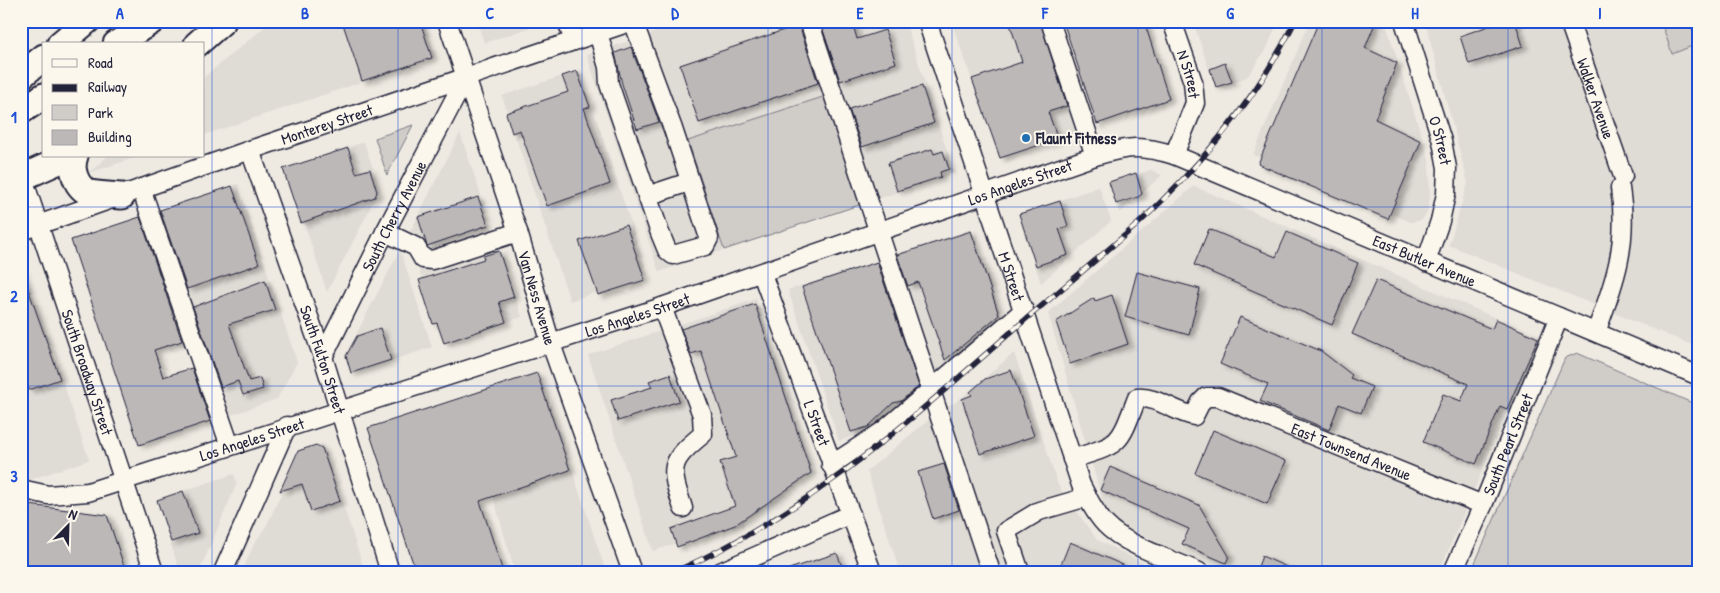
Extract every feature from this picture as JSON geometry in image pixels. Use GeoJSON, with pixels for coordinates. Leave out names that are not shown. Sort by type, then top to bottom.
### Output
{"type":"FeatureCollection","features":[{"type":"Feature","properties":{"kind":"highway"},"geometry":{"type":"LineString","coordinates":[[62,42],[87,21]]}},
{"type":"Feature","properties":{"kind":"highway"},"geometry":{"type":"LineString","coordinates":[[119,42],[152,21]]}},
{"type":"Feature","properties":{"kind":"highway"},"geometry":{"type":"LineString","coordinates":[[199,42],[222,21]]}},
{"type":"Feature","properties":{"kind":"highway"},"geometry":{"type":"LineString","coordinates":[[21,111],[42,97]]}},
{"type":"Feature","properties":{"kind":"highway"},"geometry":{"type":"LineString","coordinates":[[22,175],[65,158]]}},
{"type":"Feature","properties":{"kind":"highway"},"geometry":{"type":"LineString","coordinates":[[75,158],[73,172],[82,187],[90,192],[132,192]]}},
{"type":"Feature","properties":{"kind":"street","name":"Van Ness Avenue"},"geometry":{"type":"LineString","coordinates":[[447,21],[518,232],[551,344],[632,572]]}},
{"type":"Feature","properties":{"kind":"street"},"geometry":{"type":"LineString","coordinates":[[567,21],[574,41]]}},
{"type":"Feature","properties":{"kind":"street","name":"Monterey Street"},"geometry":{"type":"LineString","coordinates":[[21,230],[40,225],[250,150],[633,21]]}},
{"type":"Feature","properties":{"kind":"street"},"geometry":{"type":"LineString","coordinates":[[598,33],[608,67],[610,84],[667,250],[673,256],[706,246],[709,242],[673,129],[633,21]]}},
{"type":"Feature","properties":{"kind":"street"},"geometry":{"type":"LineString","coordinates":[[809,21],[991,572]]}},
{"type":"Feature","properties":{"kind":"street","name":"M Street"},"geometry":{"type":"LineString","coordinates":[[927,21],[1072,459],[1087,497],[1106,525],[1128,540],[1199,572]]}},
{"type":"Feature","properties":{"kind":"street"},"geometry":{"type":"LineString","coordinates":[[1050,21],[1095,156]]}},
{"type":"Feature","properties":{"kind":"street","name":"N Street"},"geometry":{"type":"LineString","coordinates":[[1172,21],[1193,82],[1195,103],[1174,155]]}},
{"type":"Feature","properties":{"kind":"street","name":"O Street"},"geometry":{"type":"LineString","coordinates":[[1404,21],[1442,141],[1447,168],[1446,194],[1440,220],[1426,262]]}},
{"type":"Feature","properties":{"kind":"street","name":"Walker Avenue"},"geometry":{"type":"LineString","coordinates":[[1569,21],[1621,182],[1624,218],[1622,253],[1611,292],[1596,332]]}},
{"type":"Feature","properties":{"kind":"street","name":"South Cherry Avenue"},"geometry":{"type":"LineString","coordinates":[[323,357],[385,232],[466,78]]}},
{"type":"Feature","properties":{"kind":"street","name":"Los Angeles Street"},"geometry":{"type":"LineString","coordinates":[[21,488],[48,495],[69,495],[88,492],[123,482],[288,426],[551,344],[762,274],[878,231],[1122,147],[1150,147]]}},
{"type":"Feature","properties":{"kind":"street","name":"East Butler Avenue"},"geometry":{"type":"LineString","coordinates":[[1150,147],[1174,155],[1699,376]]}},
{"type":"Feature","properties":{"kind":"street","name":"South Fulton Street"},"geometry":{"type":"LineString","coordinates":[[250,150],[323,357],[390,572]]}},
{"type":"Feature","properties":{"kind":"street","name":"South Broadway Street"},"geometry":{"type":"LineString","coordinates":[[22,175],[154,572]]}},
{"type":"Feature","properties":{"kind":"street"},"geometry":{"type":"LineString","coordinates":[[647,196],[689,182]]}},
{"type":"Feature","properties":{"kind":"street"},"geometry":{"type":"LineString","coordinates":[[132,192],[230,446]]}},
{"type":"Feature","properties":{"kind":"street"},"geometry":{"type":"LineString","coordinates":[[385,232],[411,244],[423,259],[432,260],[518,232]]}},
{"type":"Feature","properties":{"kind":"street","name":"L Street"},"geometry":{"type":"LineString","coordinates":[[762,274],[872,572]]}},
{"type":"Feature","properties":{"kind":"street"},"geometry":{"type":"LineString","coordinates":[[662,307],[702,415],[704,426],[703,434],[678,456],[675,467],[673,478],[683,508]]}},
{"type":"Feature","properties":{"kind":"street"},"geometry":{"type":"LineString","coordinates":[[832,465],[883,431],[1024,310]]}},
{"type":"Feature","properties":{"kind":"street","name":"South Pearl Street"},"geometry":{"type":"LineString","coordinates":[[1454,572],[1559,317]]}},
{"type":"Feature","properties":{"kind":"street","name":"East Townsend Avenue"},"geometry":{"type":"LineString","coordinates":[[1072,459],[1112,446],[1122,436],[1137,398],[1145,398],[1181,413],[1194,416],[1200,402],[1206,397],[1218,397],[1483,505]]}},
{"type":"Feature","properties":{"kind":"street"},"geometry":{"type":"LineString","coordinates":[[223,572],[288,426]]}},
{"type":"Feature","properties":{"kind":"street"},"geometry":{"type":"LineString","coordinates":[[1020,572],[1006,532],[1039,511],[1087,497]]}},
{"type":"Feature","properties":{"kind":"street"},"geometry":{"type":"LineString","coordinates":[[720,572],[851,514]]}},
{"type":"Feature","properties":{"kind":"shaded area"},"geometry":{"type":"Polygon","coordinates":[[[272,21],[424,21],[436,57],[205,135],[205,76],[272,21]]]}},
{"type":"Feature","properties":{"kind":"shaded area"},"geometry":{"type":"Polygon","coordinates":[[[477,21],[550,21],[484,43],[477,21]]]}},
{"type":"Feature","properties":{"kind":"shaded area"},"geometry":{"type":"Polygon","coordinates":[[[689,21],[804,21],[829,95],[688,141],[724,250],[659,272],[587,55],[689,21]]]}},
{"type":"Feature","properties":{"kind":"shaded area"},"geometry":{"type":"Polygon","coordinates":[[[816,21],[905,21],[954,173],[875,200],[816,21]]]}},
{"type":"Feature","properties":{"kind":"shaded area"},"geometry":{"type":"Polygon","coordinates":[[[951,21],[1044,21],[1081,131],[1000,158],[951,21]]]}},
{"type":"Feature","properties":{"kind":"shaded area"},"geometry":{"type":"Polygon","coordinates":[[[1193,21],[1278,21],[1267,48],[1247,77],[1216,90],[1193,21]]]}},
{"type":"Feature","properties":{"kind":"shaded area"},"geometry":{"type":"Polygon","coordinates":[[[1310,21],[1385,21],[1429,159],[1430,198],[1427,213],[1422,220],[1411,222],[1253,155],[1310,21]]]}},
{"type":"Feature","properties":{"kind":"shaded area"},"geometry":{"type":"Polygon","coordinates":[[[1425,21],[1699,21],[1699,348],[1449,245],[1468,183],[1425,21]]]}},
{"type":"Feature","properties":{"kind":"shaded area"},"geometry":{"type":"Polygon","coordinates":[[[580,70],[648,275],[570,301],[502,96],[580,70]]]}},
{"type":"Feature","properties":{"kind":"shaded area"},"geometry":{"type":"Polygon","coordinates":[[[460,133],[522,317],[443,343],[408,236],[460,133]]]}},
{"type":"Feature","properties":{"kind":"shaded area"},"geometry":{"type":"Polygon","coordinates":[[[364,142],[380,189],[327,292],[286,168],[364,142]]]}},
{"type":"Feature","properties":{"kind":"shaded area"},"geometry":{"type":"Polygon","coordinates":[[[106,158],[134,158],[89,173],[106,158]]]}},
{"type":"Feature","properties":{"kind":"shaded area"},"geometry":{"type":"Polygon","coordinates":[[[1151,170],[1162,175],[1120,213],[1110,183],[1151,170]]]}},
{"type":"Feature","properties":{"kind":"shaded area"},"geometry":{"type":"Polygon","coordinates":[[[238,184],[297,362],[277,399],[228,416],[159,210],[238,184]]]}},
{"type":"Feature","properties":{"kind":"shaded area"},"geometry":{"type":"Polygon","coordinates":[[[1194,186],[1539,337],[1439,572],[1220,572],[1108,519],[1048,313],[1194,186]]]}},
{"type":"Feature","properties":{"kind":"shaded area"},"geometry":{"type":"Polygon","coordinates":[[[1099,187],[1111,221],[1041,283],[1018,214],[1099,187]]]}},
{"type":"Feature","properties":{"kind":"shaded area"},"geometry":{"type":"Polygon","coordinates":[[[972,229],[1003,320],[934,376],[894,255],[972,229]]]}},
{"type":"Feature","properties":{"kind":"shaded area"},"geometry":{"type":"Polygon","coordinates":[[[400,250],[432,347],[354,373],[347,352],[400,250]]]}},
{"type":"Feature","properties":{"kind":"shaded area"},"geometry":{"type":"Polygon","coordinates":[[[21,257],[89,460],[26,481],[21,479],[21,257]]]}},
{"type":"Feature","properties":{"kind":"shaded area"},"geometry":{"type":"Polygon","coordinates":[[[883,259],[924,384],[866,432],[839,441],[788,290],[883,259]]]}},
{"type":"Feature","properties":{"kind":"shaded area"},"geometry":{"type":"Polygon","coordinates":[[[756,299],[813,473],[778,500],[743,521],[744,525],[733,529],[731,525],[653,551],[588,355],[756,299]]]}},
{"type":"Feature","properties":{"kind":"shaded area"},"geometry":{"type":"Polygon","coordinates":[[[1014,353],[1058,485],[1097,540],[1162,572],[900,572],[867,471],[944,407],[955,403],[1014,353]]]}},
{"type":"Feature","properties":{"kind":"shaded area"},"geometry":{"type":"Polygon","coordinates":[[[539,371],[606,572],[515,572],[492,492],[461,397],[539,371]]]}},
{"type":"Feature","properties":{"kind":"shaded area"},"geometry":{"type":"Polygon","coordinates":[[[323,444],[365,572],[242,572],[254,544],[267,525],[301,451],[323,444]]]}},
{"type":"Feature","properties":{"kind":"shaded area"},"geometry":{"type":"Polygon","coordinates":[[[234,474],[237,483],[199,572],[180,572],[156,500],[234,474]]]}},
{"type":"Feature","properties":{"kind":"green space"},"geometry":{"type":"Polygon","coordinates":[[[1661,21],[1689,21],[1697,44],[1672,54],[1661,21]]]}},
{"type":"Feature","properties":{"kind":"green space"},"geometry":{"type":"Polygon","coordinates":[[[829,95],[865,203],[724,250],[688,141],[829,95]]]}},
{"type":"Feature","properties":{"kind":"green space"},"geometry":{"type":"Polygon","coordinates":[[[413,125],[387,175],[375,138],[413,125]]]}},
{"type":"Feature","properties":{"kind":"green space"},"geometry":{"type":"Polygon","coordinates":[[[1577,353],[1699,406],[1699,572],[1471,572],[1565,358],[1577,353]]]}},
{"type":"Feature","properties":{"kind":"building"},"geometry":{"type":"Polygon","coordinates":[[[342,21],[420,21],[432,58],[362,81],[342,21]]]}},
{"type":"Feature","properties":{"kind":"building"},"geometry":{"type":"Polygon","coordinates":[[[820,21],[852,21],[857,39],[885,30],[896,63],[840,81],[820,21]]]}},
{"type":"Feature","properties":{"kind":"building"},"geometry":{"type":"Polygon","coordinates":[[[1009,21],[1040,21],[1067,106],[1048,112],[1058,139],[1000,158],[972,79],[1022,62],[1009,21]]]}},
{"type":"Feature","properties":{"kind":"building"},"geometry":{"type":"Polygon","coordinates":[[[1063,21],[1144,21],[1169,99],[1097,124],[1063,21]]]}},
{"type":"Feature","properties":{"kind":"building"},"geometry":{"type":"Polygon","coordinates":[[[1319,21],[1376,21],[1365,48],[1397,63],[1375,119],[1421,141],[1388,219],[1258,164],[1319,21]]]}},
{"type":"Feature","properties":{"kind":"building"},"geometry":{"type":"Polygon","coordinates":[[[1503,21],[1515,21],[1523,46],[1469,64],[1460,36],[1503,21]]]}},
{"type":"Feature","properties":{"kind":"building"},"geometry":{"type":"Polygon","coordinates":[[[799,25],[818,83],[699,123],[680,65],[799,25]]]}},
{"type":"Feature","properties":{"kind":"building"},"geometry":{"type":"Polygon","coordinates":[[[631,47],[659,122],[637,129],[622,84],[615,53],[631,47]]]}},
{"type":"Feature","properties":{"kind":"building"},"geometry":{"type":"Polygon","coordinates":[[[1225,63],[1232,82],[1216,87],[1210,69],[1225,63]]]}},
{"type":"Feature","properties":{"kind":"building"},"geometry":{"type":"Polygon","coordinates":[[[577,71],[590,107],[584,108],[610,184],[547,206],[520,130],[512,133],[506,113],[568,92],[562,76],[577,71]]]}},
{"type":"Feature","properties":{"kind":"building"},"geometry":{"type":"Polygon","coordinates":[[[922,86],[934,123],[862,147],[849,109],[922,86]]]}},
{"type":"Feature","properties":{"kind":"building"},"geometry":{"type":"Polygon","coordinates":[[[348,148],[356,173],[370,169],[377,192],[375,197],[301,223],[283,169],[348,148]]]}},
{"type":"Feature","properties":{"kind":"building"},"geometry":{"type":"Polygon","coordinates":[[[932,149],[934,154],[943,151],[949,169],[940,172],[941,177],[897,191],[888,163],[932,149]]]}},
{"type":"Feature","properties":{"kind":"building"},"geometry":{"type":"Polygon","coordinates":[[[1136,173],[1142,194],[1116,204],[1109,182],[1136,173]]]}},
{"type":"Feature","properties":{"kind":"building"},"geometry":{"type":"Polygon","coordinates":[[[232,186],[259,264],[187,289],[160,210],[232,186]]]}},
{"type":"Feature","properties":{"kind":"building"},"geometry":{"type":"Polygon","coordinates":[[[478,197],[488,225],[427,246],[418,217],[478,197]]]}},
{"type":"Feature","properties":{"kind":"building"},"geometry":{"type":"Polygon","coordinates":[[[1060,201],[1068,226],[1059,229],[1068,255],[1036,266],[1019,214],[1060,201]]]}},
{"type":"Feature","properties":{"kind":"building"},"geometry":{"type":"Polygon","coordinates":[[[140,217],[182,341],[154,350],[163,377],[192,368],[210,421],[139,445],[71,240],[140,217]]]}},
{"type":"Feature","properties":{"kind":"building"},"geometry":{"type":"Polygon","coordinates":[[[626,225],[645,280],[598,295],[579,241],[626,225]]]}},
{"type":"Feature","properties":{"kind":"building"},"geometry":{"type":"Polygon","coordinates":[[[1209,229],[1276,257],[1287,232],[1358,263],[1332,325],[1194,265],[1209,229]]]}},
{"type":"Feature","properties":{"kind":"building"},"geometry":{"type":"Polygon","coordinates":[[[971,231],[999,315],[945,360],[918,282],[908,286],[897,255],[971,231]]]}},
{"type":"Feature","properties":{"kind":"building"},"geometry":{"type":"Polygon","coordinates":[[[499,251],[514,297],[499,302],[506,322],[444,343],[437,323],[433,324],[419,280],[484,259],[483,256],[499,251]]]}},
{"type":"Feature","properties":{"kind":"building"},"geometry":{"type":"Polygon","coordinates":[[[877,262],[919,386],[901,401],[893,403],[868,427],[851,432],[802,287],[877,262]]]}},
{"type":"Feature","properties":{"kind":"building"},"geometry":{"type":"Polygon","coordinates":[[[21,269],[60,379],[29,390],[21,368],[21,269]]]}},
{"type":"Feature","properties":{"kind":"building"},"geometry":{"type":"Polygon","coordinates":[[[1137,272],[1200,289],[1189,335],[1125,317],[1137,272]]]}},
{"type":"Feature","properties":{"kind":"building"},"geometry":{"type":"Polygon","coordinates":[[[265,280],[275,310],[229,324],[249,381],[260,378],[263,389],[243,395],[238,381],[221,387],[193,307],[265,280]]]}},
{"type":"Feature","properties":{"kind":"building"},"geometry":{"type":"Polygon","coordinates":[[[1376,280],[1492,329],[1496,319],[1538,338],[1507,409],[1500,406],[1476,464],[1423,442],[1443,394],[1461,401],[1468,384],[1352,334],[1376,280]]]}},
{"type":"Feature","properties":{"kind":"building"},"geometry":{"type":"Polygon","coordinates":[[[1112,295],[1128,344],[1070,364],[1056,322],[1094,298],[1095,301],[1112,295]]]}},
{"type":"Feature","properties":{"kind":"building"},"geometry":{"type":"Polygon","coordinates":[[[755,304],[811,473],[735,525],[677,547],[671,529],[735,506],[720,462],[736,457],[701,351],[691,354],[681,329],[755,304]]]}},
{"type":"Feature","properties":{"kind":"building"},"geometry":{"type":"Polygon","coordinates":[[[1240,317],[1321,351],[1352,375],[1350,378],[1372,387],[1361,413],[1339,404],[1329,430],[1260,401],[1268,384],[1220,364],[1240,317]]]}},
{"type":"Feature","properties":{"kind":"building"},"geometry":{"type":"Polygon","coordinates":[[[380,328],[391,360],[351,373],[346,356],[357,336],[380,328]]]}},
{"type":"Feature","properties":{"kind":"building"},"geometry":{"type":"Polygon","coordinates":[[[1011,370],[1034,436],[980,454],[962,399],[972,395],[970,392],[985,379],[1011,370]]]}},
{"type":"Feature","properties":{"kind":"building"},"geometry":{"type":"Polygon","coordinates":[[[537,373],[570,470],[480,501],[503,572],[416,572],[368,428],[537,373]]]}},
{"type":"Feature","properties":{"kind":"building"},"geometry":{"type":"Polygon","coordinates":[[[670,374],[679,401],[618,421],[611,400],[652,387],[649,381],[670,374]]]}},
{"type":"Feature","properties":{"kind":"building"},"geometry":{"type":"Polygon","coordinates":[[[1213,430],[1286,461],[1267,504],[1195,473],[1213,430]]]}},
{"type":"Feature","properties":{"kind":"building"},"geometry":{"type":"Polygon","coordinates":[[[316,445],[322,448],[340,501],[311,511],[302,484],[280,491],[298,451],[316,445]]]}},
{"type":"Feature","properties":{"kind":"building"},"geometry":{"type":"Polygon","coordinates":[[[944,464],[959,510],[933,519],[918,472],[944,464]]]}},
{"type":"Feature","properties":{"kind":"building"},"geometry":{"type":"Polygon","coordinates":[[[1110,467],[1199,505],[1229,556],[1226,563],[1182,544],[1189,529],[1100,490],[1110,467]]]}},
{"type":"Feature","properties":{"kind":"building"},"geometry":{"type":"Polygon","coordinates":[[[183,491],[198,533],[171,542],[157,500],[183,491]]]}},
{"type":"Feature","properties":{"kind":"building"},"geometry":{"type":"Polygon","coordinates":[[[21,504],[107,515],[126,572],[21,572],[21,504]]]}},
{"type":"Feature","properties":{"kind":"building"},"geometry":{"type":"Polygon","coordinates":[[[1070,542],[1139,572],[1058,572],[1070,542]]]}},
{"type":"Feature","properties":{"kind":"building"},"geometry":{"type":"Polygon","coordinates":[[[837,553],[844,572],[786,572],[786,570],[837,553]]]}},
{"type":"Feature","properties":{"kind":"building"},"geometry":{"type":"Polygon","coordinates":[[[1262,556],[1298,572],[1256,572],[1262,556]]]}},
{"type":"Feature","properties":{"kind":"railway"},"geometry":{"type":"LineString","coordinates":[[674,572],[725,547],[772,520],[817,491],[860,459],[943,392],[1139,223],[1185,178],[1246,104],[1280,50],[1295,21]]}},
{"type":"Feature","properties":{"kind":"place","name":"Flaunt Fitness"},"geometry":{"type":"Point","coordinates":[1026,138]}}]}
